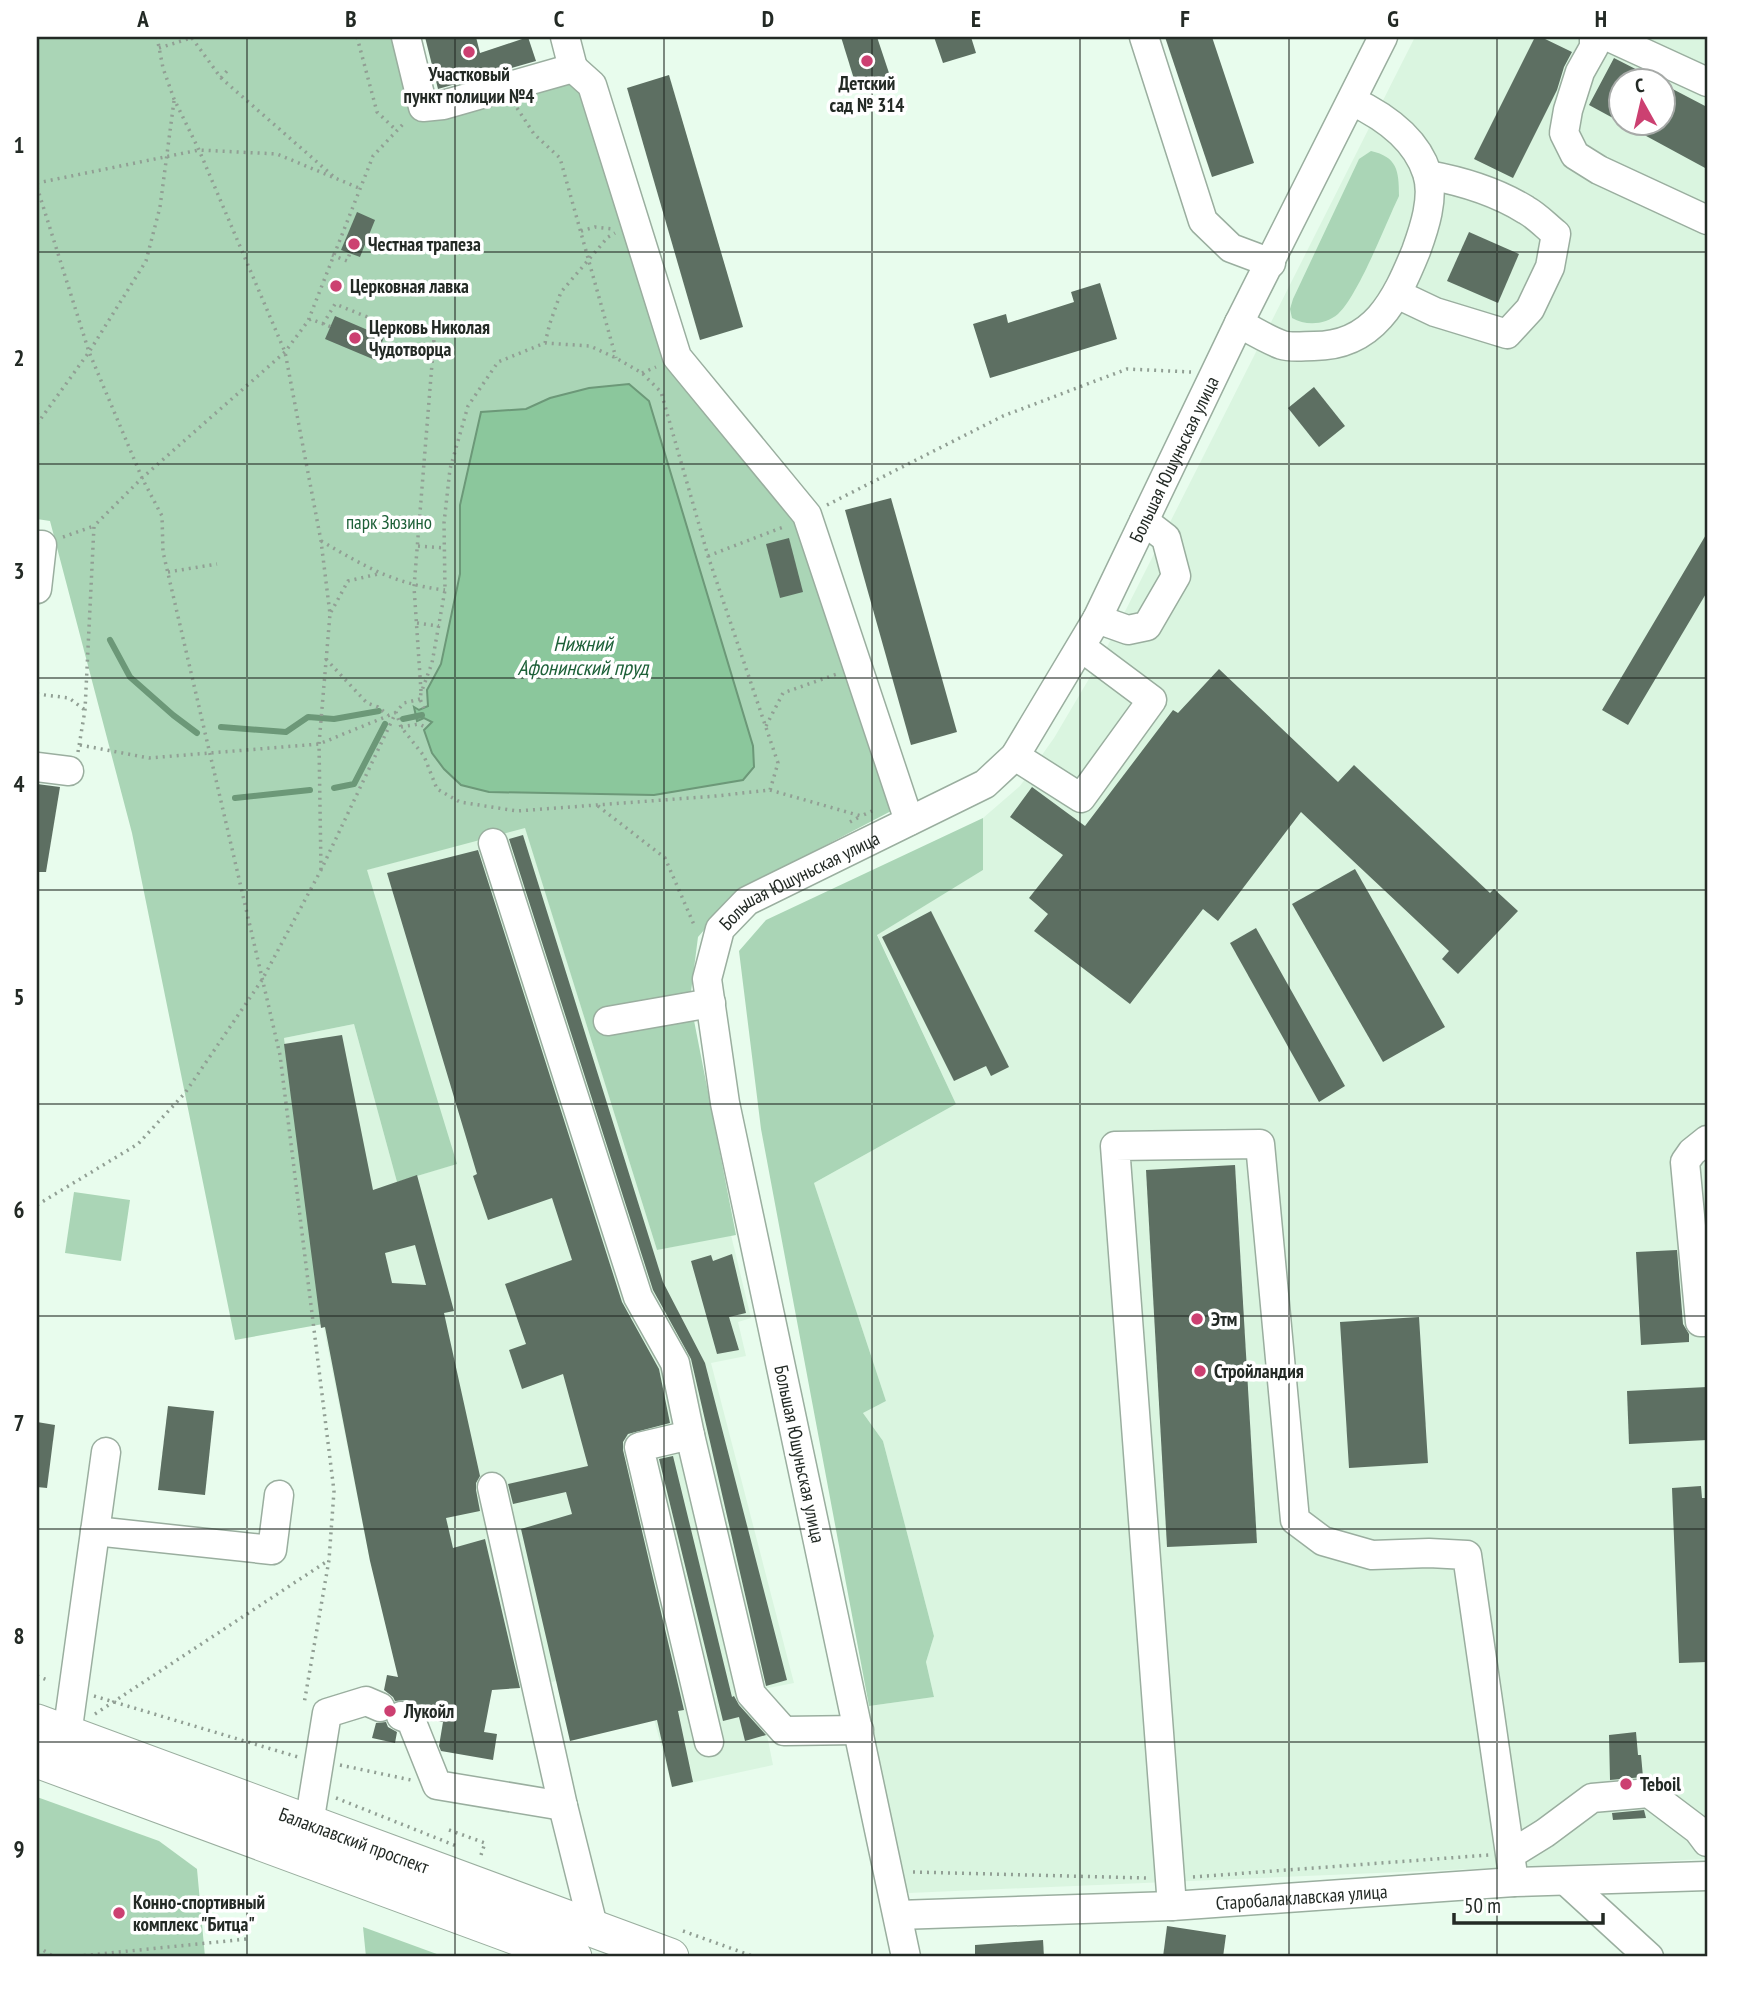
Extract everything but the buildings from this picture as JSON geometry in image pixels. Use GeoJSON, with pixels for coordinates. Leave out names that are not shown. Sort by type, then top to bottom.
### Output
{"type":"FeatureCollection","features":[{"type":"Feature","properties":{"kind":"main road","name":"Балаклавский проспект"},"geometry":{"type":"LineString","coordinates":[[65,1725],[307,1780],[583,1943]]}},
{"type":"Feature","properties":{"kind":"main road","name":"Балаклавский проспект"},"geometry":{"type":"LineString","coordinates":[[37,1759],[583,1943],[673,1943]]}},
{"type":"Feature","properties":{"kind":"street"},"geometry":{"type":"LineString","coordinates":[[406,37],[425,117],[443,105],[573,68]]}},
{"type":"Feature","properties":{"kind":"street"},"geometry":{"type":"LineString","coordinates":[[565,37],[573,68],[593,85],[677,357],[807,515],[906,809]]}},
{"type":"Feature","properties":{"kind":"street"},"geometry":{"type":"LineString","coordinates":[[1144,37],[1202,221],[1231,248],[1271,263]]}},
{"type":"Feature","properties":{"kind":"street","name":"Большая Юшуньская улица"},"geometry":{"type":"LineString","coordinates":[[906,1957],[725,1103],[707,979],[720,929],[747,901],[906,809],[985,784],[1015,756],[1097,619],[1239,324],[1383,37]]}},
{"type":"Feature","properties":{"kind":"street"},"geometry":{"type":"LineString","coordinates":[[1594,37],[1594,47],[1580,72],[1568,110],[1564,133],[1575,155],[1599,170],[1707,220]]}},
{"type":"Feature","properties":{"kind":"street"},"geometry":{"type":"LineString","coordinates":[[1609,37],[1707,82]]}},
{"type":"Feature","properties":{"kind":"street"},"geometry":{"type":"LineString","coordinates":[[1239,324],[1284,346],[1327,346],[1359,335],[1381,319],[1397,294],[1422,236],[1429,203],[1428,175],[1418,152],[1395,126],[1374,111],[1352,102]]}},
{"type":"Feature","properties":{"kind":"street"},"geometry":{"type":"LineString","coordinates":[[1397,294],[1436,312],[1507,334],[1531,309],[1550,267],[1556,234],[1527,210],[1493,193],[1428,175]]}},
{"type":"Feature","properties":{"kind":"street"},"geometry":{"type":"LineString","coordinates":[[1097,619],[1128,630],[1147,626],[1176,576],[1166,538],[1144,521]]}},
{"type":"Feature","properties":{"kind":"street"},"geometry":{"type":"LineString","coordinates":[[37,589],[39,545]]}},
{"type":"Feature","properties":{"kind":"street"},"geometry":{"type":"LineString","coordinates":[[1015,756],[1081,799],[1152,700],[1081,647]]}},
{"type":"Feature","properties":{"kind":"street"},"geometry":{"type":"LineString","coordinates":[[37,767],[69,771]]}},
{"type":"Feature","properties":{"kind":"street"},"geometry":{"type":"LineString","coordinates":[[492,843],[638,1297],[675,1363],[751,1694],[784,1731],[859,1730]]}},
{"type":"Feature","properties":{"kind":"street"},"geometry":{"type":"LineString","coordinates":[[608,1021],[710,1003]]}},
{"type":"Feature","properties":{"kind":"street"},"geometry":{"type":"LineString","coordinates":[[1707,1140],[1692,1152],[1685,1162],[1700,1322],[1707,1322]]}},
{"type":"Feature","properties":{"kind":"street"},"geometry":{"type":"LineString","coordinates":[[1170,1892],[1115,1146],[1260,1144],[1294,1520],[1323,1541],[1373,1555],[1466,1555],[1514,1882]]}},
{"type":"Feature","properties":{"kind":"street"},"geometry":{"type":"LineString","coordinates":[[690,1435],[639,1447],[709,1742]]}},
{"type":"Feature","properties":{"kind":"street"},"geometry":{"type":"LineString","coordinates":[[65,1725],[73,1690],[106,1452]]}},
{"type":"Feature","properties":{"kind":"street"},"geometry":{"type":"LineString","coordinates":[[492,1487],[563,1805],[583,1943]]}},
{"type":"Feature","properties":{"kind":"street"},"geometry":{"type":"LineString","coordinates":[[94,1531],[272,1550],[279,1495]]}},
{"type":"Feature","properties":{"kind":"street"},"geometry":{"type":"LineString","coordinates":[[307,1780],[327,1713],[366,1701],[411,1720],[437,1786],[563,1805]]}},
{"type":"Feature","properties":{"kind":"street"},"geometry":{"type":"LineString","coordinates":[[1511,1854],[1592,1798],[1649,1793],[1698,1830],[1707,1842]]}},
{"type":"Feature","properties":{"kind":"street","name":"Старобалаклавская улица"},"geometry":{"type":"LineString","coordinates":[[898,1915],[1170,1892],[1707,1876]]}},
{"type":"Feature","properties":{"kind":"street"},"geometry":{"type":"LineString","coordinates":[[1566,1881],[1649,1957]]}},
{"type":"Feature","properties":{"kind":"path"},"geometry":{"type":"LineString","coordinates":[[157,37],[163,68],[174,99],[199,150],[285,352],[321,541],[330,614],[319,744],[321,870]]}},
{"type":"Feature","properties":{"kind":"path"},"geometry":{"type":"LineString","coordinates":[[159,48],[192,37],[220,78],[337,180]]}},
{"type":"Feature","properties":{"kind":"path"},"geometry":{"type":"LineString","coordinates":[[357,37],[377,112],[396,129]]}},
{"type":"Feature","properties":{"kind":"path"},"geometry":{"type":"LineString","coordinates":[[220,78],[227,71]]}},
{"type":"Feature","properties":{"kind":"path"},"geometry":{"type":"LineString","coordinates":[[37,424],[89,352],[146,261],[160,208],[174,99]]}},
{"type":"Feature","properties":{"kind":"path"},"geometry":{"type":"LineString","coordinates":[[516,105],[534,134],[560,158],[617,358]]}},
{"type":"Feature","properties":{"kind":"path"},"geometry":{"type":"LineString","coordinates":[[39,545],[94,526],[142,478],[285,352],[307,321],[373,156],[396,129],[425,117]]}},
{"type":"Feature","properties":{"kind":"path"},"geometry":{"type":"LineString","coordinates":[[304,1704],[329,1560],[334,1491],[280,1055],[163,552],[162,516],[142,478],[89,352],[37,185],[199,150],[277,154],[359,188]]}},
{"type":"Feature","properties":{"kind":"path"},"geometry":{"type":"LineString","coordinates":[[545,343],[561,292],[608,237],[622,229],[595,227],[581,231]]}},
{"type":"Feature","properties":{"kind":"path"},"geometry":{"type":"LineString","coordinates":[[332,255],[347,261],[350,253]]}},
{"type":"Feature","properties":{"kind":"path"},"geometry":{"type":"LineString","coordinates":[[323,324],[335,304],[395,328]]}},
{"type":"Feature","properties":{"kind":"path"},"geometry":{"type":"LineString","coordinates":[[307,321],[312,318],[331,327]]}},
{"type":"Feature","properties":{"kind":"path"},"geometry":{"type":"LineString","coordinates":[[421,693],[414,587],[433,339]]}},
{"type":"Feature","properties":{"kind":"path"},"geometry":{"type":"LineString","coordinates":[[424,708],[420,699],[421,693],[432,663],[445,590],[444,523],[450,469],[468,406],[498,362],[545,343],[590,346],[642,373],[661,392],[708,556],[778,763],[770,790]]}},
{"type":"Feature","properties":{"kind":"path"},"geometry":{"type":"LineString","coordinates":[[708,556],[782,528],[1003,416],[1127,369],[1194,372]]}},
{"type":"Feature","properties":{"kind":"path"},"geometry":{"type":"LineString","coordinates":[[94,526],[85,710],[80,745],[149,758],[319,744],[396,712]]}},
{"type":"Feature","properties":{"kind":"path"},"geometry":{"type":"LineString","coordinates":[[321,541],[379,574],[414,587],[445,590]]}},
{"type":"Feature","properties":{"kind":"path"},"geometry":{"type":"LineString","coordinates":[[418,546],[445,548]]}},
{"type":"Feature","properties":{"kind":"path"},"geometry":{"type":"LineString","coordinates":[[168,572],[217,564]]}},
{"type":"Feature","properties":{"kind":"path"},"geometry":{"type":"LineString","coordinates":[[330,614],[348,581],[379,574]]}},
{"type":"Feature","properties":{"kind":"path"},"geometry":{"type":"LineString","coordinates":[[417,623],[439,626]]}},
{"type":"Feature","properties":{"kind":"path"},"geometry":{"type":"LineString","coordinates":[[326,659],[367,703],[388,715]]}},
{"type":"Feature","properties":{"kind":"path"},"geometry":{"type":"LineString","coordinates":[[766,727],[783,693],[859,667]]}},
{"type":"Feature","properties":{"kind":"path"},"geometry":{"type":"LineString","coordinates":[[37,694],[69,698],[85,710]]}},
{"type":"Feature","properties":{"kind":"path"},"geometry":{"type":"LineString","coordinates":[[37,1205],[138,1144],[185,1093],[262,980],[321,870],[396,712],[404,703],[420,699]]}},
{"type":"Feature","properties":{"kind":"path"},"geometry":{"type":"LineString","coordinates":[[396,712],[401,727],[424,755],[437,789],[460,802],[517,811],[770,790],[861,816],[906,809]]}},
{"type":"Feature","properties":{"kind":"path"},"geometry":{"type":"LineString","coordinates":[[401,727],[419,724],[427,728]]}},
{"type":"Feature","properties":{"kind":"path"},"geometry":{"type":"LineString","coordinates":[[596,805],[665,858],[696,928]]}},
{"type":"Feature","properties":{"kind":"path"},"geometry":{"type":"LineString","coordinates":[[65,1725],[113,1702],[329,1560]]}},
{"type":"Feature","properties":{"kind":"path"},"geometry":{"type":"LineString","coordinates":[[73,1690],[113,1702],[307,1780],[481,1855],[485,1843],[449,1830]]}},
{"type":"Feature","properties":{"kind":"path"},"geometry":{"type":"LineString","coordinates":[[307,1780],[437,1786]]}},
{"type":"Feature","properties":{"kind":"path"},"geometry":{"type":"LineString","coordinates":[[888,1871],[1170,1892],[1511,1854]]}},
{"type":"Feature","properties":{"kind":"path"},"geometry":{"type":"LineString","coordinates":[[70,1957],[247,1940]]}},
{"type":"Feature","properties":{"kind":"path"},"geometry":{"type":"LineString","coordinates":[[673,1943],[755,1957]]}},
{"type":"Feature","properties":{"kind":"path"},"geometry":{"type":"LineString","coordinates":[[37,1951],[54,1957]]}},
{"type":"Feature","properties":{"kind":"shaded area"},"geometry":{"type":"Polygon","coordinates":[[[1415,37],[1707,37],[1707,1859],[909,1893],[899,1884],[869,1706],[934,1697],[926,1662],[934,1636],[883,1441],[863,1413],[886,1401],[814,1183],[956,1104],[877,934],[983,870],[983,818],[1020,786],[1054,738],[1103,655],[1415,37]]]}},
{"type":"Feature","properties":{"kind":"shaded area"},"geometry":{"type":"Polygon","coordinates":[[[525,827],[657,1250],[731,1235],[751,1318],[738,1322],[746,1356],[711,1363],[794,1683],[758,1690],[773,1765],[672,1787],[654,1719],[570,1741],[556,1681],[530,1687],[502,1689],[370,1561],[323,1324],[284,1038],[354,1024],[397,1182],[456,1164],[366,870],[525,827]]]}},
{"type":"Feature","properties":{"kind":"green space","name":"парк Зюзино"},"geometry":{"type":"Polygon","coordinates":[[[37,37],[399,37],[420,116],[588,69],[679,369],[799,520],[895,809],[738,891],[698,937],[690,1000],[736,1235],[657,1250],[525,828],[367,870],[457,1164],[397,1182],[354,1024],[284,1038],[323,1324],[235,1340],[132,833],[50,521],[37,519],[37,37]]]}},
{"type":"Feature","properties":{"kind":"green space"},"geometry":{"type":"Polygon","coordinates":[[[1371,151],[1386,157],[1395,166],[1399,196],[1363,276],[1338,314],[1315,323],[1297,321],[1292,318],[1290,309],[1293,299],[1359,159],[1371,151]]]}},
{"type":"Feature","properties":{"kind":"green space"},"geometry":{"type":"Polygon","coordinates":[[[983,818],[983,870],[877,935],[956,1104],[814,1183],[886,1401],[863,1413],[883,1441],[934,1636],[926,1662],[934,1697],[869,1706],[761,1129],[739,951],[766,920],[983,818]]]}},
{"type":"Feature","properties":{"kind":"green space"},"geometry":{"type":"Polygon","coordinates":[[[74,1192],[130,1200],[121,1261],[65,1253],[74,1192]]]}},
{"type":"Feature","properties":{"kind":"green space","name":"Конно-спортивный комплекс \"Битца\""},"geometry":{"type":"Polygon","coordinates":[[[37,1797],[159,1841],[197,1869],[205,1957],[37,1957],[37,1797]]]}},
{"type":"Feature","properties":{"kind":"green space"},"geometry":{"type":"Polygon","coordinates":[[[363,1927],[445,1957],[366,1957],[363,1927]]]}},
{"type":"Feature","properties":{"kind":"water","name":"Нижний Афонинский пруд"},"geometry":{"type":"Polygon","coordinates":[[[629,384],[649,401],[753,746],[754,767],[743,780],[654,795],[489,792],[461,785],[432,753],[424,730],[432,722],[424,718],[417,721],[414,707],[419,710],[428,706],[427,690],[441,664],[460,574],[460,505],[481,412],[526,409],[550,398],[589,388],[629,384]]]}},
{"type":"Feature","properties":{"kind":"waterway"},"geometry":{"type":"LineString","coordinates":[[110,640],[130,677],[197,733]]}},
{"type":"Feature","properties":{"kind":"waterway"},"geometry":{"type":"LineString","coordinates":[[221,727],[286,732],[308,717],[334,719],[379,711]]}},
{"type":"Feature","properties":{"kind":"waterway"},"geometry":{"type":"LineString","coordinates":[[403,719],[422,715]]}},
{"type":"Feature","properties":{"kind":"waterway"},"geometry":{"type":"LineString","coordinates":[[334,788],[354,784],[385,724]]}},
{"type":"Feature","properties":{"kind":"waterway"},"geometry":{"type":"LineString","coordinates":[[235,798],[310,790]]}},
{"type":"Feature","properties":{"kind":"place","name":"Участковый пункт полиции №4"},"geometry":{"type":"Point","coordinates":[469,52]}},
{"type":"Feature","properties":{"kind":"place","name":"Детский сад № 314"},"geometry":{"type":"Point","coordinates":[867,61]}},
{"type":"Feature","properties":{"kind":"place","name":"Честная трапеза"},"geometry":{"type":"Point","coordinates":[354,244]}},
{"type":"Feature","properties":{"kind":"place","name":"Церковная лавка"},"geometry":{"type":"Point","coordinates":[336,286]}},
{"type":"Feature","properties":{"kind":"place","name":"Церковь Николая Чудотворца"},"geometry":{"type":"Point","coordinates":[355,338]}},
{"type":"Feature","properties":{"kind":"place","name":"Этм"},"geometry":{"type":"Point","coordinates":[1197,1319]}},
{"type":"Feature","properties":{"kind":"place","name":"Стройландия"},"geometry":{"type":"Point","coordinates":[1200,1371]}},
{"type":"Feature","properties":{"kind":"place","name":"Лукойл"},"geometry":{"type":"Point","coordinates":[390,1711]}},
{"type":"Feature","properties":{"kind":"place","name":"Teboil"},"geometry":{"type":"Point","coordinates":[1626,1784]}},
{"type":"Feature","properties":{"kind":"place","name":"Конно-спортивный комплекс \"Битца\""},"geometry":{"type":"Point","coordinates":[119,1913]}}]}
